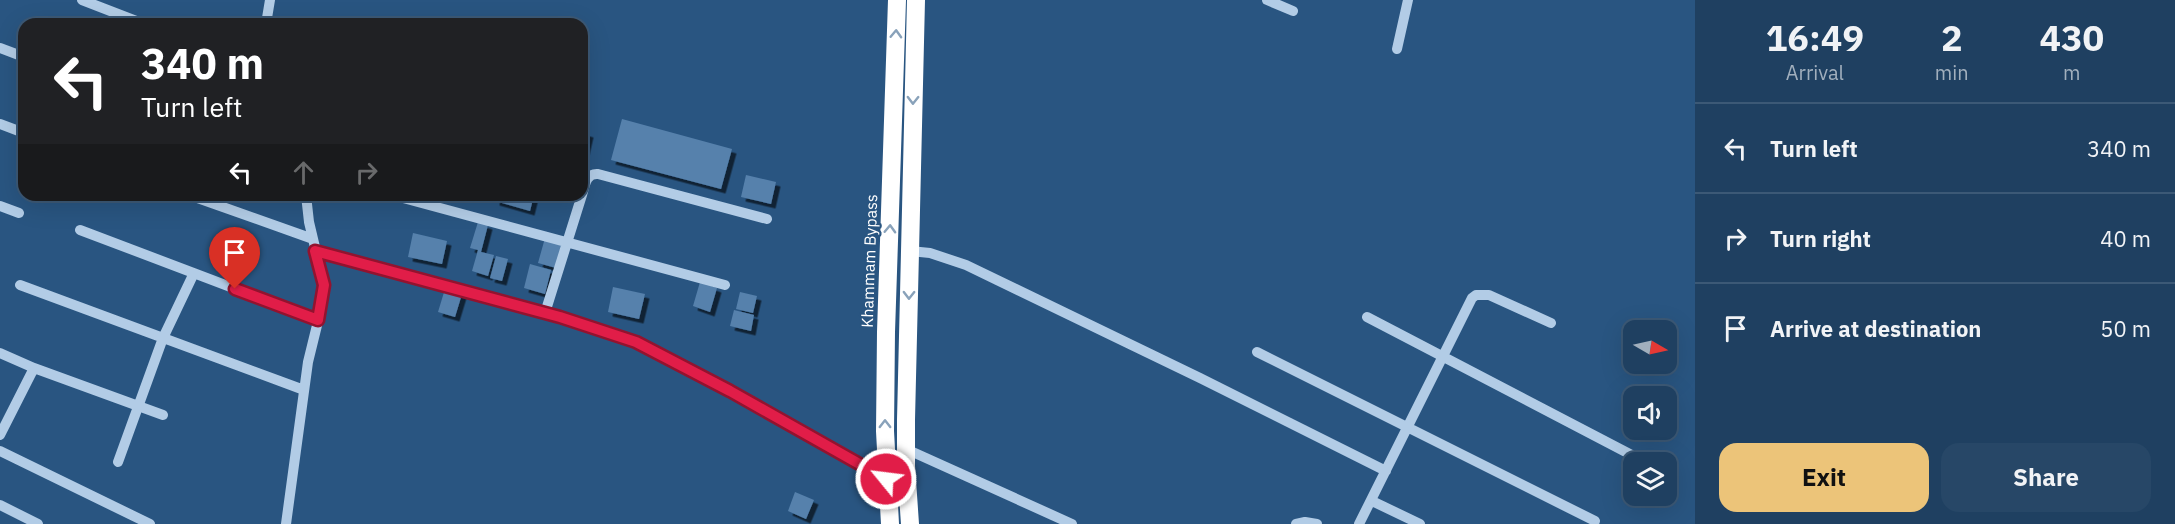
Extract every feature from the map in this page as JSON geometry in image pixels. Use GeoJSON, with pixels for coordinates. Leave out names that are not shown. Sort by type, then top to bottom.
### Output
{"type":"FeatureCollection","features":[{"type":"Feature","properties":{"kind":"highway","name":"Khammam Bypass"},"geometry":{"type":"LineString","coordinates":[[890,524],[886,479],[886,321],[897,0]]}},
{"type":"Feature","properties":{"kind":"highway"},"geometry":{"type":"LineString","coordinates":[[910,524],[906,449],[916,0]]}},
{"type":"Feature","properties":{"kind":"highway"},"geometry":{"type":"LineString","coordinates":[[886,321],[908,321]]}},
{"type":"Feature","properties":{"kind":"street"},"geometry":{"type":"LineString","coordinates":[[82,0],[128,18]]}},
{"type":"Feature","properties":{"kind":"street"},"geometry":{"type":"LineString","coordinates":[[267,18],[270,0]]}},
{"type":"Feature","properties":{"kind":"street"},"geometry":{"type":"LineString","coordinates":[[1267,0],[1293,10]]}},
{"type":"Feature","properties":{"kind":"street"},"geometry":{"type":"LineString","coordinates":[[1397,49],[1408,0]]}},
{"type":"Feature","properties":{"kind":"street"},"geometry":{"type":"LineString","coordinates":[[0,48],[18,55]]}},
{"type":"Feature","properties":{"kind":"street"},"geometry":{"type":"LineString","coordinates":[[0,124],[18,131]]}},
{"type":"Feature","properties":{"kind":"street"},"geometry":{"type":"LineString","coordinates":[[588,177],[591,174],[598,174],[767,219]]}},
{"type":"Feature","properties":{"kind":"street"},"geometry":{"type":"LineString","coordinates":[[204,201],[314,245],[636,342],[675,361],[886,479]]}},
{"type":"Feature","properties":{"kind":"street"},"geometry":{"type":"LineString","coordinates":[[286,524],[304,390],[324,285],[309,222],[307,201]]}},
{"type":"Feature","properties":{"kind":"street"},"geometry":{"type":"LineString","coordinates":[[414,201],[725,285]]}},
{"type":"Feature","properties":{"kind":"street"},"geometry":{"type":"LineString","coordinates":[[545,313],[580,201]]}},
{"type":"Feature","properties":{"kind":"street"},"geometry":{"type":"LineString","coordinates":[[0,206],[19,213]]}},
{"type":"Feature","properties":{"kind":"street"},"geometry":{"type":"LineString","coordinates":[[80,230],[318,320]]}},
{"type":"Feature","properties":{"kind":"street"},"geometry":{"type":"LineString","coordinates":[[910,250],[938,255],[966,266],[1200,378],[1386,471]]}},
{"type":"Feature","properties":{"kind":"street"},"geometry":{"type":"LineString","coordinates":[[118,462],[163,338],[194,273]]}},
{"type":"Feature","properties":{"kind":"street"},"geometry":{"type":"LineString","coordinates":[[20,285],[304,390]]}},
{"type":"Feature","properties":{"kind":"street"},"geometry":{"type":"LineString","coordinates":[[1359,524],[1408,429],[1468,303],[1476,295],[1489,295],[1551,323]]}},
{"type":"Feature","properties":{"kind":"street"},"geometry":{"type":"LineString","coordinates":[[1367,316],[1626,452]]}},
{"type":"Feature","properties":{"kind":"street"},"geometry":{"type":"LineString","coordinates":[[1257,352],[1595,521]]}},
{"type":"Feature","properties":{"kind":"street"},"geometry":{"type":"LineString","coordinates":[[0,353],[34,368],[164,415]]}},
{"type":"Feature","properties":{"kind":"street"},"geometry":{"type":"LineString","coordinates":[[0,435],[34,368]]}},
{"type":"Feature","properties":{"kind":"street"},"geometry":{"type":"LineString","coordinates":[[906,449],[1072,524]]}},
{"type":"Feature","properties":{"kind":"street"},"geometry":{"type":"LineString","coordinates":[[0,452],[150,524]]}},
{"type":"Feature","properties":{"kind":"street"},"geometry":{"type":"LineString","coordinates":[[1372,501],[1420,524]]}},
{"type":"Feature","properties":{"kind":"street"},"geometry":{"type":"LineString","coordinates":[[0,505],[38,524]]}},
{"type":"Feature","properties":{"kind":"street"},"geometry":{"type":"LineString","coordinates":[[1296,524],[1305,522],[1317,524]]}},
{"type":"Feature","properties":{"kind":"building"},"geometry":{"type":"Polygon","coordinates":[[[622,119],[732,149],[721,189],[611,160],[622,119]]]}},
{"type":"Feature","properties":{"kind":"building"},"geometry":{"type":"Polygon","coordinates":[[[746,175],[776,182],[771,204],[741,197],[746,175]]]}},
{"type":"Feature","properties":{"kind":"building"},"geometry":{"type":"Polygon","coordinates":[[[495,201],[532,201],[530,211],[495,201]]]}},
{"type":"Feature","properties":{"kind":"building"},"geometry":{"type":"Polygon","coordinates":[[[478,222],[488,225],[481,252],[494,255],[488,276],[472,271],[478,250],[470,248],[478,222]]]}},
{"type":"Feature","properties":{"kind":"building"},"geometry":{"type":"Polygon","coordinates":[[[413,233],[447,241],[442,264],[408,257],[413,233]]]}},
{"type":"Feature","properties":{"kind":"building"},"geometry":{"type":"Polygon","coordinates":[[[545,238],[563,243],[556,268],[538,263],[545,238]]]}},
{"type":"Feature","properties":{"kind":"building"},"geometry":{"type":"Polygon","coordinates":[[[496,256],[508,259],[502,281],[490,278],[496,256]]]}},
{"type":"Feature","properties":{"kind":"building"},"geometry":{"type":"Polygon","coordinates":[[[530,264],[551,270],[545,294],[524,288],[530,264]]]}},
{"type":"Feature","properties":{"kind":"building"},"geometry":{"type":"Polygon","coordinates":[[[700,282],[717,288],[710,312],[693,306],[700,282]]]}},
{"type":"Feature","properties":{"kind":"building"},"geometry":{"type":"Polygon","coordinates":[[[613,287],[645,294],[639,319],[608,312],[613,287]]]}},
{"type":"Feature","properties":{"kind":"building"},"geometry":{"type":"Polygon","coordinates":[[[445,289],[462,294],[455,317],[438,312],[445,289]]]}},
{"type":"Feature","properties":{"kind":"building"},"geometry":{"type":"Polygon","coordinates":[[[740,292],[757,296],[753,313],[736,309],[740,292]]]}},
{"type":"Feature","properties":{"kind":"building"},"geometry":{"type":"Polygon","coordinates":[[[734,310],[754,315],[751,331],[730,326],[734,310]]]}},
{"type":"Feature","properties":{"kind":"building"},"geometry":{"type":"Polygon","coordinates":[[[795,492],[814,500],[806,519],[788,511],[795,492]]]}},
{"type":"Feature","properties":{"kind":"route"},"geometry":{"type":"LineString","coordinates":[[235,289],[318,320],[324,285],[315,251],[560,317],[636,342],[675,361],[886,479]]}}]}
